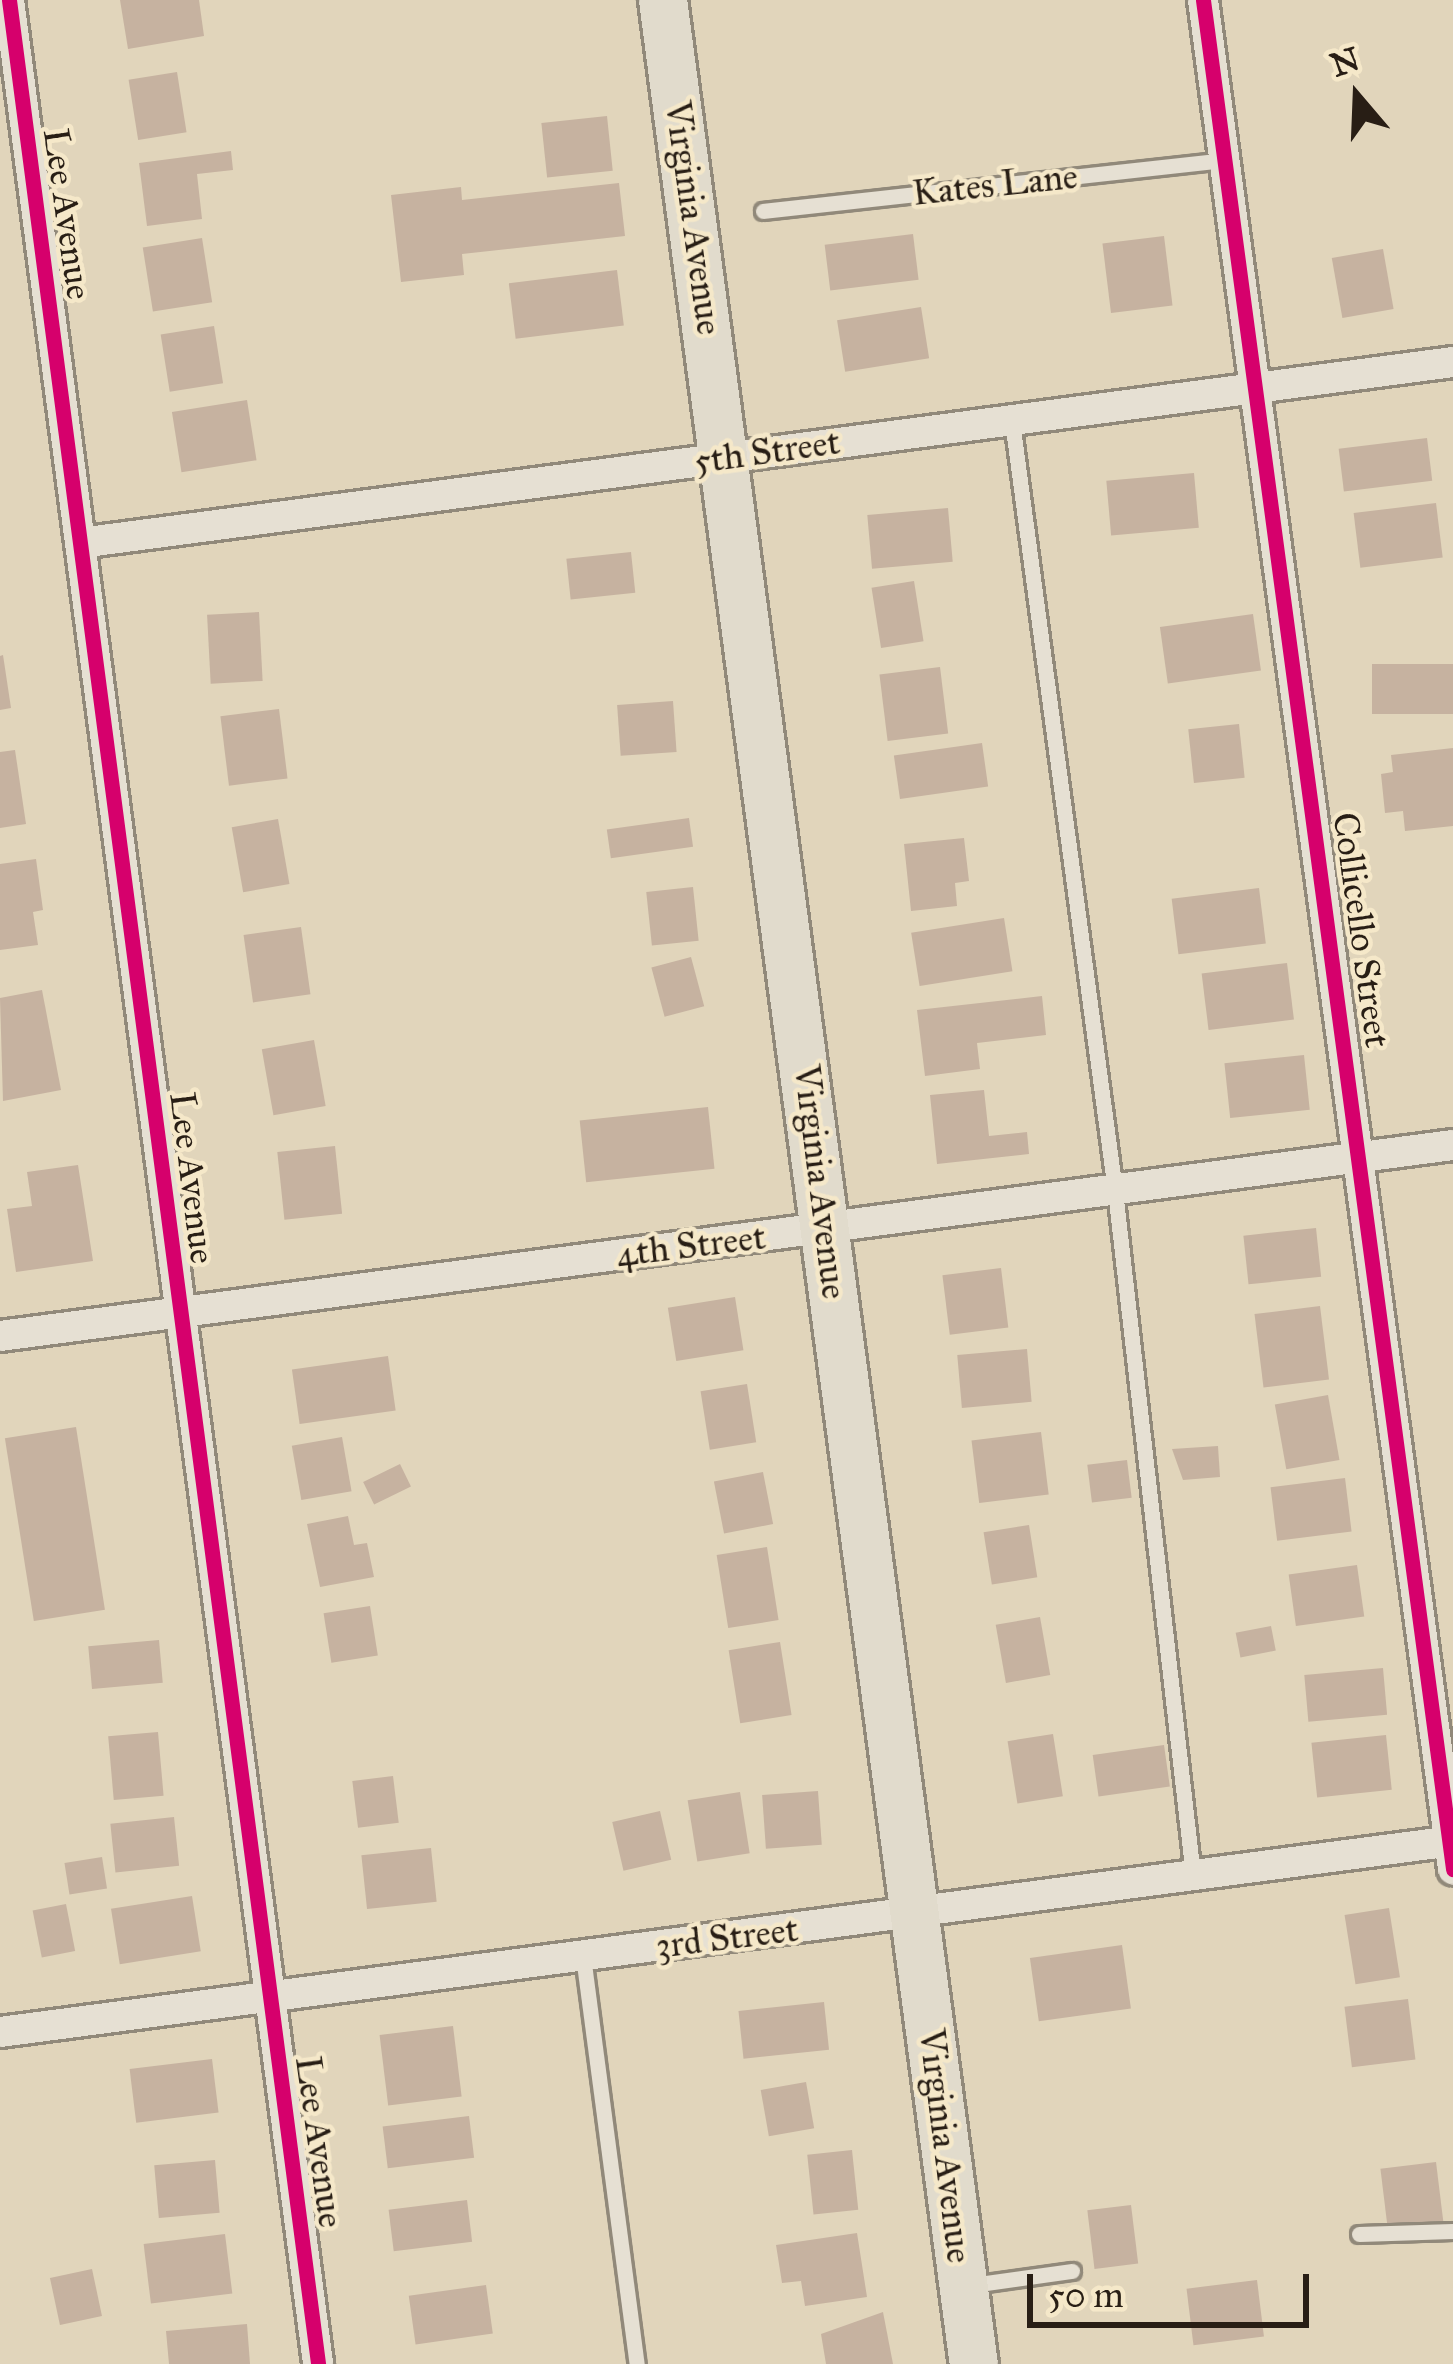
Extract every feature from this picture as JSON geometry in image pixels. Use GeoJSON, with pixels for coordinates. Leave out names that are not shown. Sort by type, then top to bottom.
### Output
{"type":"FeatureCollection","features":[{"type":"Feature","properties":{"kind":"main road","name":"Virginia Avenue"},"geometry":{"type":"LineString","coordinates":[[663,0],[974,2364]]}},
{"type":"Feature","properties":{"kind":"street","name":"Lee Avenue"},"geometry":{"type":"LineString","coordinates":[[9,0],[318,2364]]}},
{"type":"Feature","properties":{"kind":"street","name":"Collicello Street"},"geometry":{"type":"LineString","coordinates":[[1203,0],[1452,1850]]}},
{"type":"Feature","properties":{"kind":"street","name":"5th Street"},"geometry":{"type":"LineString","coordinates":[[80,543],[1453,362]]}},
{"type":"Feature","properties":{"kind":"street","name":"4th Street"},"geometry":{"type":"LineString","coordinates":[[0,1336],[1453,1145]]}},
{"type":"Feature","properties":{"kind":"street","name":"3rd Street"},"geometry":{"type":"LineString","coordinates":[[0,2032],[1193,1876],[1452,1850]]}},
{"type":"Feature","properties":{"kind":"lane","name":"Kates Lane"},"geometry":{"type":"LineString","coordinates":[[763,211],[1228,160]]}},
{"type":"Feature","properties":{"kind":"lane"},"geometry":{"type":"LineString","coordinates":[[1012,421],[1115,1191],[1193,1876]]}},
{"type":"Feature","properties":{"kind":"lane"},"geometry":{"type":"LineString","coordinates":[[583,1956],[638,2364]]}},
{"type":"Feature","properties":{"kind":"lane"},"geometry":{"type":"LineString","coordinates":[[1359,2234],[1453,2231]]}},
{"type":"Feature","properties":{"kind":"lane"},"geometry":{"type":"LineString","coordinates":[[963,2286],[1072,2270]]}},
{"type":"Feature","properties":{"kind":"building"},"geometry":{"type":"Polygon","coordinates":[[[120,0],[199,0],[204,36],[128,49],[120,0]]]}},
{"type":"Feature","properties":{"kind":"building"},"geometry":{"type":"Polygon","coordinates":[[[177,72],[187,132],[138,140],[129,80],[177,72]]]}},
{"type":"Feature","properties":{"kind":"building"},"geometry":{"type":"Polygon","coordinates":[[[607,116],[613,171],[547,178],[541,123],[607,116]]]}},
{"type":"Feature","properties":{"kind":"building"},"geometry":{"type":"Polygon","coordinates":[[[231,151],[233,170],[197,174],[202,219],[147,226],[139,163],[231,151]]]}},
{"type":"Feature","properties":{"kind":"building"},"geometry":{"type":"Polygon","coordinates":[[[619,183],[625,236],[462,254],[464,275],[401,282],[391,195],[461,187],[462,200],[619,183]]]}},
{"type":"Feature","properties":{"kind":"building"},"geometry":{"type":"Polygon","coordinates":[[[913,234],[919,280],[830,291],[825,245],[913,234]]]}},
{"type":"Feature","properties":{"kind":"building"},"geometry":{"type":"Polygon","coordinates":[[[1164,236],[1173,305],[1111,313],[1102,244],[1164,236]]]}},
{"type":"Feature","properties":{"kind":"building"},"geometry":{"type":"Polygon","coordinates":[[[202,238],[212,302],[153,312],[143,247],[202,238]]]}},
{"type":"Feature","properties":{"kind":"building"},"geometry":{"type":"Polygon","coordinates":[[[1383,249],[1394,309],[1342,318],[1332,258],[1383,249]]]}},
{"type":"Feature","properties":{"kind":"building"},"geometry":{"type":"Polygon","coordinates":[[[617,270],[624,326],[516,339],[509,283],[617,270]]]}},
{"type":"Feature","properties":{"kind":"building"},"geometry":{"type":"Polygon","coordinates":[[[921,307],[929,358],[845,372],[837,320],[921,307]]]}},
{"type":"Feature","properties":{"kind":"building"},"geometry":{"type":"Polygon","coordinates":[[[214,326],[223,383],[170,392],[161,334],[214,326]]]}},
{"type":"Feature","properties":{"kind":"building"},"geometry":{"type":"Polygon","coordinates":[[[247,400],[257,460],[181,472],[172,412],[247,400]]]}},
{"type":"Feature","properties":{"kind":"building"},"geometry":{"type":"Polygon","coordinates":[[[1427,438],[1432,481],[1344,492],[1339,449],[1427,438]]]}},
{"type":"Feature","properties":{"kind":"building"},"geometry":{"type":"Polygon","coordinates":[[[1194,473],[1199,528],[1111,535],[1106,481],[1194,473]]]}},
{"type":"Feature","properties":{"kind":"building"},"geometry":{"type":"Polygon","coordinates":[[[1436,503],[1443,558],[1360,568],[1354,513],[1436,503]]]}},
{"type":"Feature","properties":{"kind":"building"},"geometry":{"type":"Polygon","coordinates":[[[948,508],[953,562],[872,569],[867,515],[948,508]]]}},
{"type":"Feature","properties":{"kind":"building"},"geometry":{"type":"Polygon","coordinates":[[[631,552],[635,593],[571,600],[566,559],[631,552]]]}},
{"type":"Feature","properties":{"kind":"building"},"geometry":{"type":"Polygon","coordinates":[[[914,581],[924,641],[881,648],[872,588],[914,581]]]}},
{"type":"Feature","properties":{"kind":"building"},"geometry":{"type":"Polygon","coordinates":[[[259,612],[263,681],[211,684],[207,615],[259,612]]]}},
{"type":"Feature","properties":{"kind":"building"},"geometry":{"type":"Polygon","coordinates":[[[1253,614],[1261,670],[1168,684],[1160,627],[1253,614]]]}},
{"type":"Feature","properties":{"kind":"building"},"geometry":{"type":"Polygon","coordinates":[[[0,656],[11,708],[0,710],[0,656]]]}},
{"type":"Feature","properties":{"kind":"building"},"geometry":{"type":"Polygon","coordinates":[[[1372,664],[1453,664],[1453,714],[1372,714],[1372,664]]]}},
{"type":"Feature","properties":{"kind":"building"},"geometry":{"type":"Polygon","coordinates":[[[940,667],[948,734],[888,741],[879,674],[940,667]]]}},
{"type":"Feature","properties":{"kind":"building"},"geometry":{"type":"Polygon","coordinates":[[[673,701],[677,752],[621,756],[617,705],[673,701]]]}},
{"type":"Feature","properties":{"kind":"building"},"geometry":{"type":"Polygon","coordinates":[[[279,709],[288,778],[229,786],[220,716],[279,709]]]}},
{"type":"Feature","properties":{"kind":"building"},"geometry":{"type":"Polygon","coordinates":[[[1239,724],[1245,778],[1194,783],[1188,729],[1239,724]]]}},
{"type":"Feature","properties":{"kind":"building"},"geometry":{"type":"Polygon","coordinates":[[[982,743],[988,787],[900,799],[894,755],[982,743]]]}},
{"type":"Feature","properties":{"kind":"building"},"geometry":{"type":"Polygon","coordinates":[[[1453,748],[1453,826],[1405,831],[1403,811],[1385,813],[1381,774],[1393,772],[1391,755],[1453,748]]]}},
{"type":"Feature","properties":{"kind":"building"},"geometry":{"type":"Polygon","coordinates":[[[15,750],[26,824],[0,828],[0,752],[15,750]]]}},
{"type":"Feature","properties":{"kind":"building"},"geometry":{"type":"Polygon","coordinates":[[[689,818],[693,847],[611,858],[607,830],[689,818]]]}},
{"type":"Feature","properties":{"kind":"building"},"geometry":{"type":"Polygon","coordinates":[[[278,819],[289,884],[243,892],[232,827],[278,819]]]}},
{"type":"Feature","properties":{"kind":"building"},"geometry":{"type":"Polygon","coordinates":[[[964,838],[969,881],[955,883],[957,906],[911,911],[904,844],[964,838]]]}},
{"type":"Feature","properties":{"kind":"building"},"geometry":{"type":"Polygon","coordinates":[[[36,859],[43,910],[33,912],[38,945],[0,950],[0,864],[36,859]]]}},
{"type":"Feature","properties":{"kind":"building"},"geometry":{"type":"Polygon","coordinates":[[[693,887],[699,941],[652,946],[646,892],[693,887]]]}},
{"type":"Feature","properties":{"kind":"building"},"geometry":{"type":"Polygon","coordinates":[[[1259,888],[1266,944],[1178,954],[1172,899],[1259,888]]]}},
{"type":"Feature","properties":{"kind":"building"},"geometry":{"type":"Polygon","coordinates":[[[1004,918],[1012,971],[920,986],[911,933],[1004,918]]]}},
{"type":"Feature","properties":{"kind":"building"},"geometry":{"type":"Polygon","coordinates":[[[301,927],[310,994],[253,1002],[244,935],[301,927]]]}},
{"type":"Feature","properties":{"kind":"building"},"geometry":{"type":"Polygon","coordinates":[[[691,957],[704,1006],[665,1017],[651,968],[691,957]]]}},
{"type":"Feature","properties":{"kind":"building"},"geometry":{"type":"Polygon","coordinates":[[[1287,963],[1294,1020],[1209,1030],[1202,973],[1287,963]]]}},
{"type":"Feature","properties":{"kind":"building"},"geometry":{"type":"Polygon","coordinates":[[[42,990],[61,1090],[3,1101],[0,998],[42,990]]]}},
{"type":"Feature","properties":{"kind":"building"},"geometry":{"type":"Polygon","coordinates":[[[1042,996],[1046,1035],[977,1043],[980,1069],[925,1076],[917,1010],[1042,996]]]}},
{"type":"Feature","properties":{"kind":"building"},"geometry":{"type":"Polygon","coordinates":[[[314,1040],[326,1106],[273,1115],[262,1049],[314,1040]]]}},
{"type":"Feature","properties":{"kind":"building"},"geometry":{"type":"Polygon","coordinates":[[[1304,1055],[1310,1110],[1230,1118],[1224,1063],[1304,1055]]]}},
{"type":"Feature","properties":{"kind":"building"},"geometry":{"type":"Polygon","coordinates":[[[984,1090],[989,1136],[1027,1132],[1029,1154],[937,1164],[930,1095],[984,1090]]]}},
{"type":"Feature","properties":{"kind":"building"},"geometry":{"type":"Polygon","coordinates":[[[708,1107],[714,1169],[586,1182],[580,1120],[708,1107]]]}},
{"type":"Feature","properties":{"kind":"building"},"geometry":{"type":"Polygon","coordinates":[[[335,1146],[342,1214],[284,1220],[277,1152],[335,1146]]]}},
{"type":"Feature","properties":{"kind":"building"},"geometry":{"type":"Polygon","coordinates":[[[78,1165],[93,1261],[16,1272],[7,1209],[32,1206],[27,1172],[78,1165]]]}},
{"type":"Feature","properties":{"kind":"building"},"geometry":{"type":"Polygon","coordinates":[[[1316,1228],[1321,1277],[1249,1284],[1243,1236],[1316,1228]]]}},
{"type":"Feature","properties":{"kind":"building"},"geometry":{"type":"Polygon","coordinates":[[[1001,1268],[1008,1328],[950,1335],[942,1275],[1001,1268]]]}},
{"type":"Feature","properties":{"kind":"building"},"geometry":{"type":"Polygon","coordinates":[[[735,1297],[743,1350],[676,1361],[668,1308],[735,1297]]]}},
{"type":"Feature","properties":{"kind":"building"},"geometry":{"type":"Polygon","coordinates":[[[1320,1306],[1329,1379],[1264,1387],[1254,1314],[1320,1306]]]}},
{"type":"Feature","properties":{"kind":"building"},"geometry":{"type":"Polygon","coordinates":[[[1027,1349],[1032,1402],[962,1408],[957,1355],[1027,1349]]]}},
{"type":"Feature","properties":{"kind":"building"},"geometry":{"type":"Polygon","coordinates":[[[388,1356],[396,1410],[300,1424],[292,1369],[388,1356]]]}},
{"type":"Feature","properties":{"kind":"building"},"geometry":{"type":"Polygon","coordinates":[[[747,1384],[756,1442],[710,1450],[701,1391],[747,1384]]]}},
{"type":"Feature","properties":{"kind":"building"},"geometry":{"type":"Polygon","coordinates":[[[1328,1395],[1339,1460],[1286,1469],[1275,1404],[1328,1395]]]}},
{"type":"Feature","properties":{"kind":"building"},"geometry":{"type":"Polygon","coordinates":[[[76,1427],[105,1610],[34,1621],[5,1438],[76,1427]]]}},
{"type":"Feature","properties":{"kind":"building"},"geometry":{"type":"Polygon","coordinates":[[[1041,1432],[1049,1495],[979,1503],[972,1441],[1041,1432]]]}},
{"type":"Feature","properties":{"kind":"building"},"geometry":{"type":"Polygon","coordinates":[[[342,1437],[352,1491],[301,1500],[292,1446],[342,1437]]]}},
{"type":"Feature","properties":{"kind":"building"},"geometry":{"type":"Polygon","coordinates":[[[1218,1446],[1220,1477],[1183,1480],[1172,1449],[1218,1446]]]}},
{"type":"Feature","properties":{"kind":"building"},"geometry":{"type":"Polygon","coordinates":[[[1127,1460],[1132,1498],[1092,1503],[1087,1465],[1127,1460]]]}},
{"type":"Feature","properties":{"kind":"building"},"geometry":{"type":"Polygon","coordinates":[[[400,1464],[411,1486],[374,1504],[363,1482],[400,1464]]]}},
{"type":"Feature","properties":{"kind":"building"},"geometry":{"type":"Polygon","coordinates":[[[763,1472],[773,1524],[724,1534],[714,1482],[763,1472]]]}},
{"type":"Feature","properties":{"kind":"building"},"geometry":{"type":"Polygon","coordinates":[[[1345,1478],[1352,1532],[1277,1541],[1271,1487],[1345,1478]]]}},
{"type":"Feature","properties":{"kind":"building"},"geometry":{"type":"Polygon","coordinates":[[[348,1516],[354,1545],[367,1543],[374,1577],[320,1587],[307,1524],[348,1516]]]}},
{"type":"Feature","properties":{"kind":"building"},"geometry":{"type":"Polygon","coordinates":[[[1029,1525],[1037,1577],[992,1585],[984,1532],[1029,1525]]]}},
{"type":"Feature","properties":{"kind":"building"},"geometry":{"type":"Polygon","coordinates":[[[767,1547],[779,1620],[728,1628],[717,1555],[767,1547]]]}},
{"type":"Feature","properties":{"kind":"building"},"geometry":{"type":"Polygon","coordinates":[[[1357,1565],[1364,1616],[1296,1626],[1289,1575],[1357,1565]]]}},
{"type":"Feature","properties":{"kind":"building"},"geometry":{"type":"Polygon","coordinates":[[[370,1606],[378,1655],[331,1663],[324,1613],[370,1606]]]}},
{"type":"Feature","properties":{"kind":"building"},"geometry":{"type":"Polygon","coordinates":[[[1040,1617],[1050,1675],[1006,1683],[996,1625],[1040,1617]]]}},
{"type":"Feature","properties":{"kind":"building"},"geometry":{"type":"Polygon","coordinates":[[[1271,1626],[1276,1651],[1240,1657],[1236,1633],[1271,1626]]]}},
{"type":"Feature","properties":{"kind":"building"},"geometry":{"type":"Polygon","coordinates":[[[159,1640],[163,1683],[92,1689],[88,1646],[159,1640]]]}},
{"type":"Feature","properties":{"kind":"building"},"geometry":{"type":"Polygon","coordinates":[[[780,1642],[792,1715],[740,1723],[729,1650],[780,1642]]]}},
{"type":"Feature","properties":{"kind":"building"},"geometry":{"type":"Polygon","coordinates":[[[1383,1668],[1387,1715],[1308,1722],[1304,1675],[1383,1668]]]}},
{"type":"Feature","properties":{"kind":"building"},"geometry":{"type":"Polygon","coordinates":[[[158,1732],[164,1796],[114,1800],[108,1736],[158,1732]]]}},
{"type":"Feature","properties":{"kind":"building"},"geometry":{"type":"Polygon","coordinates":[[[1053,1734],[1063,1796],[1017,1803],[1008,1741],[1053,1734]]]}},
{"type":"Feature","properties":{"kind":"building"},"geometry":{"type":"Polygon","coordinates":[[[1386,1735],[1392,1790],[1317,1798],[1311,1743],[1386,1735]]]}},
{"type":"Feature","properties":{"kind":"building"},"geometry":{"type":"Polygon","coordinates":[[[1164,1745],[1170,1787],[1099,1797],[1093,1755],[1164,1745]]]}},
{"type":"Feature","properties":{"kind":"building"},"geometry":{"type":"Polygon","coordinates":[[[393,1776],[399,1823],[358,1828],[352,1781],[393,1776]]]}},
{"type":"Feature","properties":{"kind":"building"},"geometry":{"type":"Polygon","coordinates":[[[818,1791],[822,1845],[766,1849],[762,1795],[818,1791]]]}},
{"type":"Feature","properties":{"kind":"building"},"geometry":{"type":"Polygon","coordinates":[[[740,1792],[750,1853],[697,1862],[688,1800],[740,1792]]]}},
{"type":"Feature","properties":{"kind":"building"},"geometry":{"type":"Polygon","coordinates":[[[660,1811],[671,1860],[624,1871],[612,1822],[660,1811]]]}},
{"type":"Feature","properties":{"kind":"building"},"geometry":{"type":"Polygon","coordinates":[[[174,1817],[179,1866],[115,1872],[110,1824],[174,1817]]]}},
{"type":"Feature","properties":{"kind":"building"},"geometry":{"type":"Polygon","coordinates":[[[431,1848],[437,1902],[367,1909],[361,1855],[431,1848]]]}},
{"type":"Feature","properties":{"kind":"building"},"geometry":{"type":"Polygon","coordinates":[[[102,1857],[107,1889],[69,1895],[64,1863],[102,1857]]]}},
{"type":"Feature","properties":{"kind":"building"},"geometry":{"type":"Polygon","coordinates":[[[192,1896],[201,1951],[120,1964],[111,1909],[192,1896]]]}},
{"type":"Feature","properties":{"kind":"building"},"geometry":{"type":"Polygon","coordinates":[[[66,1904],[75,1951],[42,1958],[33,1910],[66,1904]]]}},
{"type":"Feature","properties":{"kind":"building"},"geometry":{"type":"Polygon","coordinates":[[[1389,1908],[1400,1977],[1356,1984],[1345,1915],[1389,1908]]]}},
{"type":"Feature","properties":{"kind":"building"},"geometry":{"type":"Polygon","coordinates":[[[1122,1945],[1131,2008],[1039,2021],[1030,1958],[1122,1945]]]}},
{"type":"Feature","properties":{"kind":"building"},"geometry":{"type":"Polygon","coordinates":[[[1408,1999],[1415,2060],[1352,2067],[1344,2007],[1408,1999]]]}},
{"type":"Feature","properties":{"kind":"building"},"geometry":{"type":"Polygon","coordinates":[[[824,2002],[829,2050],[743,2059],[738,2011],[824,2002]]]}},
{"type":"Feature","properties":{"kind":"building"},"geometry":{"type":"Polygon","coordinates":[[[453,2026],[462,2096],[388,2105],[380,2035],[453,2026]]]}},
{"type":"Feature","properties":{"kind":"building"},"geometry":{"type":"Polygon","coordinates":[[[212,2059],[219,2113],[136,2123],[130,2069],[212,2059]]]}},
{"type":"Feature","properties":{"kind":"building"},"geometry":{"type":"Polygon","coordinates":[[[806,2082],[814,2128],[769,2136],[761,2090],[806,2082]]]}},
{"type":"Feature","properties":{"kind":"building"},"geometry":{"type":"Polygon","coordinates":[[[469,2116],[474,2158],[388,2168],[383,2127],[469,2116]]]}},
{"type":"Feature","properties":{"kind":"building"},"geometry":{"type":"Polygon","coordinates":[[[852,2150],[858,2210],[814,2214],[807,2155],[852,2150]]]}},
{"type":"Feature","properties":{"kind":"building"},"geometry":{"type":"Polygon","coordinates":[[[215,2160],[220,2213],[159,2218],[154,2165],[215,2160]]]}},
{"type":"Feature","properties":{"kind":"building"},"geometry":{"type":"Polygon","coordinates":[[[1436,2162],[1443,2222],[1388,2228],[1380,2169],[1436,2162]]]}},
{"type":"Feature","properties":{"kind":"building"},"geometry":{"type":"Polygon","coordinates":[[[467,2200],[472,2242],[394,2251],[389,2210],[467,2200]]]}},
{"type":"Feature","properties":{"kind":"building"},"geometry":{"type":"Polygon","coordinates":[[[1131,2205],[1138,2264],[1095,2269],[1087,2210],[1131,2205]]]}},
{"type":"Feature","properties":{"kind":"building"},"geometry":{"type":"Polygon","coordinates":[[[857,2233],[867,2297],[805,2306],[801,2281],[782,2283],[776,2245],[857,2233]]]}},
{"type":"Feature","properties":{"kind":"building"},"geometry":{"type":"Polygon","coordinates":[[[225,2234],[232,2294],[151,2304],[144,2244],[225,2234]]]}},
{"type":"Feature","properties":{"kind":"building"},"geometry":{"type":"Polygon","coordinates":[[[92,2269],[102,2316],[60,2325],[50,2278],[92,2269]]]}},
{"type":"Feature","properties":{"kind":"building"},"geometry":{"type":"Polygon","coordinates":[[[1257,2280],[1264,2337],[1193,2345],[1187,2289],[1257,2280]]]}},
{"type":"Feature","properties":{"kind":"building"},"geometry":{"type":"Polygon","coordinates":[[[486,2285],[493,2334],[416,2344],[409,2296],[486,2285]]]}},
{"type":"Feature","properties":{"kind":"building"},"geometry":{"type":"Polygon","coordinates":[[[883,2312],[893,2364],[826,2364],[821,2334],[883,2312]]]}},
{"type":"Feature","properties":{"kind":"building"},"geometry":{"type":"Polygon","coordinates":[[[247,2324],[250,2364],[169,2364],[166,2331],[247,2324]]]}},
{"type":"Feature","properties":{"kind":"cycle path"},"geometry":{"type":"LineString","coordinates":[[9,0],[318,2364]]}},
{"type":"Feature","properties":{"kind":"cycle path"},"geometry":{"type":"LineString","coordinates":[[1203,0],[1453,1869]]}}]}
